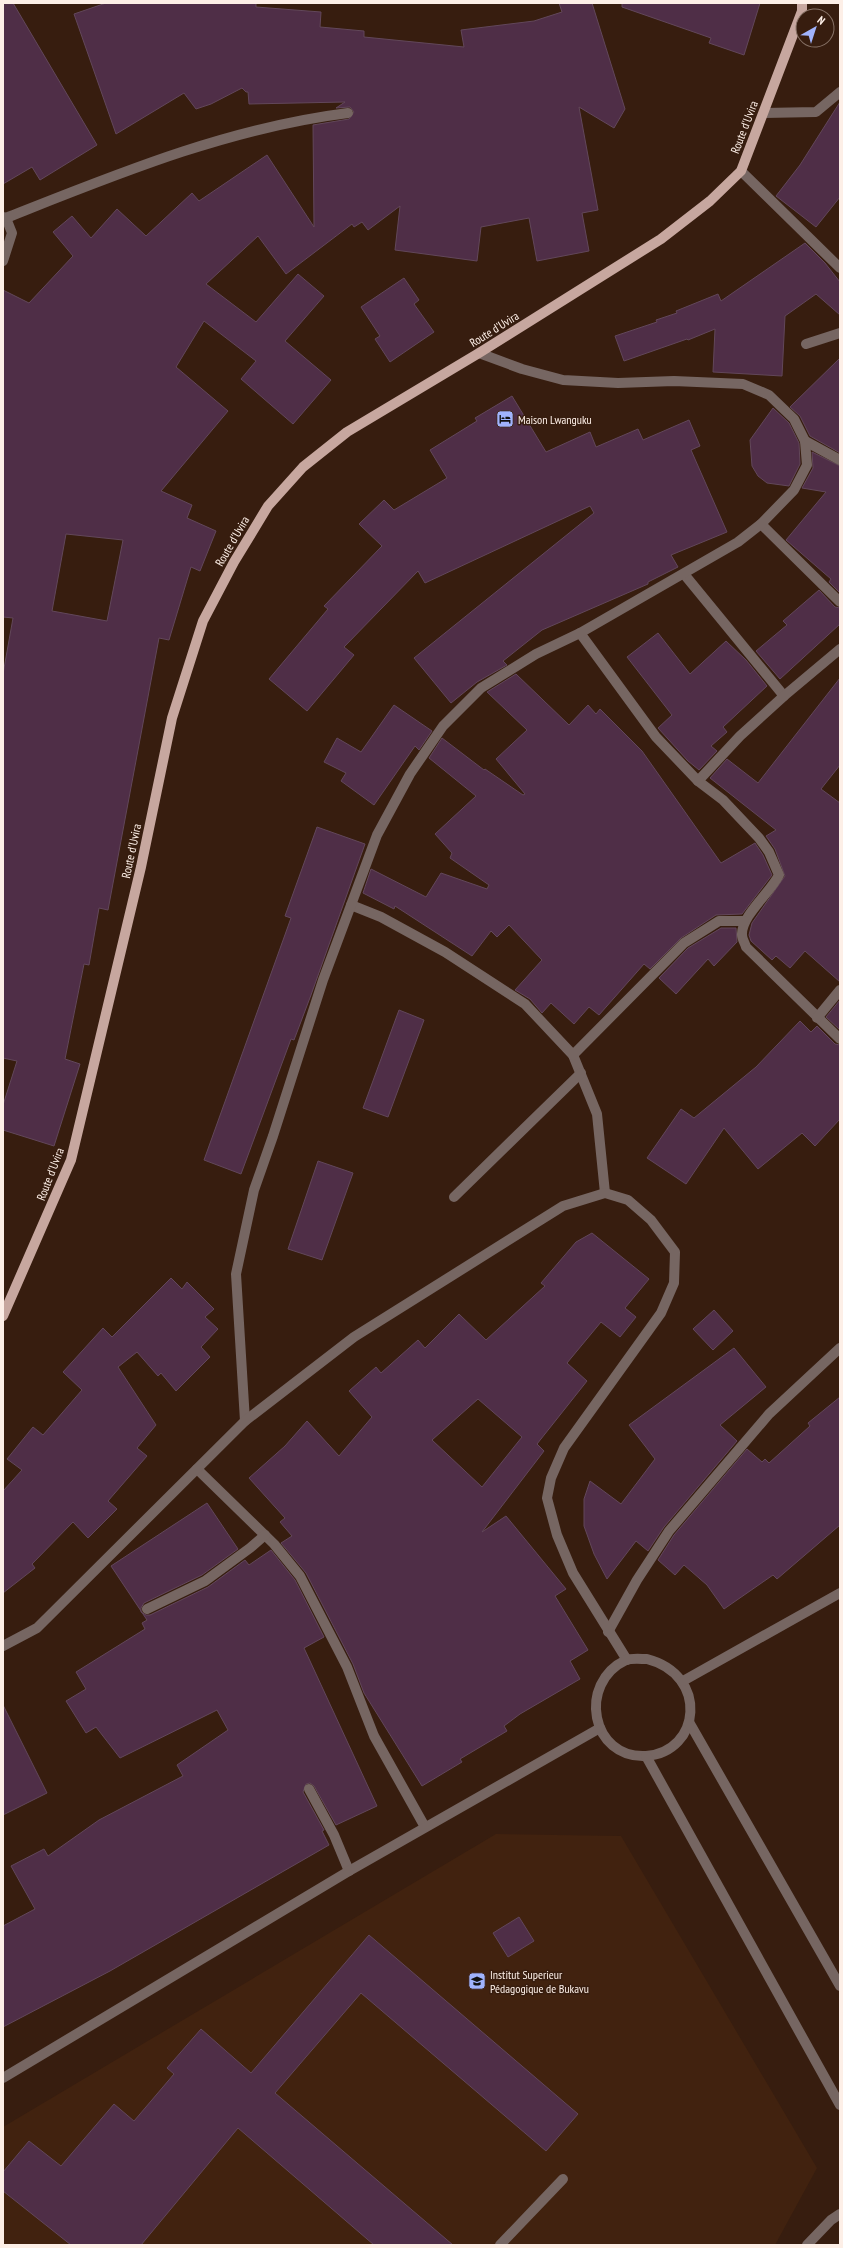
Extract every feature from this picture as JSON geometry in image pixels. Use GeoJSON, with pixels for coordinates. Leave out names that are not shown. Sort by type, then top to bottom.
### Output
{"type":"FeatureCollection","features":[{"type":"Feature","properties":{"kind":"main road","name":"Route d'Uvira"},"geometry":{"type":"LineString","coordinates":[[3,1316],[71,1160],[141,867],[172,718],[203,621],[234,562],[268,506],[303,467],[347,432],[479,353],[661,239],[710,201],[741,171],[802,11],[802,3]]}},
{"type":"Feature","properties":{"kind":"street"},"geometry":{"type":"LineString","coordinates":[[764,113],[816,112],[840,92]]}},
{"type":"Feature","properties":{"kind":"street"},"geometry":{"type":"LineString","coordinates":[[3,261],[12,233],[4,217],[149,162],[212,142],[269,127],[348,113]]}},
{"type":"Feature","properties":{"kind":"street"},"geometry":{"type":"LineString","coordinates":[[741,171],[840,268]]}},
{"type":"Feature","properties":{"kind":"street"},"geometry":{"type":"LineString","coordinates":[[806,344],[840,333]]}},
{"type":"Feature","properties":{"kind":"street"},"geometry":{"type":"LineString","coordinates":[[245,1421],[236,1274],[244,1230],[254,1190],[323,980],[377,835],[410,774],[444,726],[481,688],[536,654],[580,633],[738,542],[761,524],[794,490],[808,465],[805,441],[794,419],[769,395],[743,384],[674,380],[618,383],[563,380],[522,369],[479,353]]}},
{"type":"Feature","properties":{"kind":"street"},"geometry":{"type":"LineString","coordinates":[[805,441],[840,460]]}},
{"type":"Feature","properties":{"kind":"street"},"geometry":{"type":"LineString","coordinates":[[761,524],[840,602]]}},
{"type":"Feature","properties":{"kind":"street"},"geometry":{"type":"LineString","coordinates":[[684,574],[784,696]]}},
{"type":"Feature","properties":{"kind":"street"},"geometry":{"type":"LineString","coordinates":[[580,633],[656,737],[698,780],[724,800],[759,838],[769,852],[779,875],[774,884],[744,922],[742,936],[746,947],[840,1039]]}},
{"type":"Feature","properties":{"kind":"street"},"geometry":{"type":"LineString","coordinates":[[698,780],[740,736],[784,696],[840,649]]}},
{"type":"Feature","properties":{"kind":"street"},"geometry":{"type":"LineString","coordinates":[[351,905],[381,917],[445,952],[525,1004],[573,1055],[597,1114],[605,1193]]}},
{"type":"Feature","properties":{"kind":"street"},"geometry":{"type":"LineString","coordinates":[[573,1055],[684,943],[719,921],[744,922]]}},
{"type":"Feature","properties":{"kind":"street"},"geometry":{"type":"LineString","coordinates":[[817,1018],[840,990]]}},
{"type":"Feature","properties":{"kind":"street"},"geometry":{"type":"LineString","coordinates":[[454,1197],[581,1073]]}},
{"type":"Feature","properties":{"kind":"street"},"geometry":{"type":"LineString","coordinates":[[3,1646],[37,1628],[245,1421],[354,1337],[563,1206],[605,1193],[628,1200],[651,1220],[675,1252],[674,1283],[662,1313],[564,1448],[551,1478],[546,1498],[557,1535],[573,1573],[608,1632],[627,1660]]}},
{"type":"Feature","properties":{"kind":"street"},"geometry":{"type":"LineString","coordinates":[[608,1632],[637,1580],[669,1531],[769,1414],[840,1348]]}},
{"type":"Feature","properties":{"kind":"street"},"geometry":{"type":"LineString","coordinates":[[197,1469],[265,1535],[300,1576],[347,1667],[374,1736],[425,1827]]}},
{"type":"Feature","properties":{"kind":"street"},"geometry":{"type":"LineString","coordinates":[[147,1609],[205,1581],[265,1535]]}},
{"type":"Feature","properties":{"kind":"street"},"geometry":{"type":"LineString","coordinates":[[683,1681],[840,1593]]}},
{"type":"Feature","properties":{"kind":"street"},"geometry":{"type":"LineString","coordinates":[[647,1659],[660,1663],[673,1670],[683,1681],[689,1694],[691,1708],[689,1722],[683,1735],[673,1746],[646,1756],[632,1754],[618,1748],[607,1740],[600,1728],[595,1714],[595,1700],[600,1686],[608,1674],[627,1660],[647,1659]]}},
{"type":"Feature","properties":{"kind":"street"},"geometry":{"type":"LineString","coordinates":[[689,1722],[840,1986]]}},
{"type":"Feature","properties":{"kind":"street"},"geometry":{"type":"LineString","coordinates":[[3,2078],[349,1871],[600,1728]]}},
{"type":"Feature","properties":{"kind":"street"},"geometry":{"type":"LineString","coordinates":[[646,1756],[840,2105]]}},
{"type":"Feature","properties":{"kind":"street"},"geometry":{"type":"LineString","coordinates":[[309,1789],[334,1835],[349,1871]]}},
{"type":"Feature","properties":{"kind":"street"},"geometry":{"type":"LineString","coordinates":[[500,2245],[563,2179]]}},
{"type":"Feature","properties":{"kind":"street"},"geometry":{"type":"LineString","coordinates":[[807,2245],[831,2220],[840,2214]]}},
{"type":"Feature","properties":{"kind":"shaded area","name":"Institut Superieur Pédagogique de Bukavu"},"geometry":{"type":"Polygon","coordinates":[[[496,1834],[621,1836],[817,2168],[775,2245],[3,2245],[3,2127],[496,1834]]]}},
{"type":"Feature","properties":{"kind":"building"},"geometry":{"type":"Polygon","coordinates":[[[3,3],[13,3],[97,145],[40,180],[32,167],[3,184],[3,3]]]}},
{"type":"Feature","properties":{"kind":"building"},"geometry":{"type":"Polygon","coordinates":[[[106,3],[256,3],[256,7],[321,12],[320,27],[364,31],[364,37],[464,47],[461,30],[534,21],[562,12],[559,3],[592,3],[625,109],[614,128],[579,107],[598,210],[582,213],[589,251],[537,261],[529,218],[481,227],[477,261],[395,250],[400,206],[368,230],[362,222],[354,227],[352,224],[286,274],[258,236],[206,284],[256,322],[298,274],[324,296],[285,341],[331,380],[293,424],[241,379],[256,361],[204,321],[176,367],[228,411],[161,491],[192,505],[187,518],[216,531],[200,571],[191,567],[169,640],[159,638],[108,910],[99,908],[89,965],[84,964],[65,1059],[80,1064],[54,1146],[3,1130],[3,1105],[17,1061],[3,1058],[3,674],[13,618],[3,617],[3,290],[29,303],[73,256],[53,232],[72,216],[91,238],[117,209],[146,236],[192,193],[199,201],[267,155],[314,227],[313,125],[349,119],[354,112],[350,107],[336,108],[345,102],[249,104],[248,92],[242,88],[211,104],[196,109],[184,93],[116,134],[74,14],[106,3]],[[66,534],[52,611],[107,621],[123,540],[66,534]]]}},
{"type":"Feature","properties":{"kind":"building"},"geometry":{"type":"Polygon","coordinates":[[[622,3],[760,3],[744,55],[709,43],[711,38],[622,7],[622,3]]]}},
{"type":"Feature","properties":{"kind":"building"},"geometry":{"type":"Polygon","coordinates":[[[840,102],[840,197],[816,227],[776,196],[800,165],[840,102]]]}},
{"type":"Feature","properties":{"kind":"building"},"geometry":{"type":"Polygon","coordinates":[[[805,243],[825,263],[840,282],[840,315],[816,294],[785,316],[782,376],[713,372],[715,329],[688,340],[687,339],[624,361],[615,336],[657,322],[656,320],[677,313],[676,311],[718,294],[721,301],[805,243]]]}},
{"type":"Feature","properties":{"kind":"building"},"geometry":{"type":"Polygon","coordinates":[[[404,278],[419,300],[414,304],[434,332],[390,362],[375,339],[380,336],[361,307],[404,278]]]}},
{"type":"Feature","properties":{"kind":"building"},"geometry":{"type":"Polygon","coordinates":[[[840,358],[840,453],[810,436],[800,416],[790,407],[840,358]]]}},
{"type":"Feature","properties":{"kind":"building"},"geometry":{"type":"Polygon","coordinates":[[[512,396],[546,452],[590,432],[596,447],[638,429],[643,440],[689,420],[700,446],[691,450],[727,532],[671,555],[678,567],[648,582],[648,584],[542,630],[503,661],[507,665],[477,682],[451,703],[414,658],[594,513],[590,506],[425,583],[418,571],[344,647],[354,655],[307,711],[269,679],[328,609],[324,606],[382,546],[359,524],[384,500],[394,510],[447,478],[430,450],[477,421],[475,418],[512,396]]]}},
{"type":"Feature","properties":{"kind":"building"},"geometry":{"type":"Polygon","coordinates":[[[773,408],[789,423],[799,443],[800,464],[789,486],[767,483],[758,476],[752,466],[750,440],[773,408]]]}},
{"type":"Feature","properties":{"kind":"building"},"geometry":{"type":"Polygon","coordinates":[[[812,452],[840,466],[840,593],[829,582],[831,579],[786,540],[826,492],[802,488],[813,468],[812,452]]]}},
{"type":"Feature","properties":{"kind":"building"},"geometry":{"type":"Polygon","coordinates":[[[819,590],[835,607],[840,608],[840,624],[780,679],[756,651],[787,625],[783,621],[819,590]]]}},
{"type":"Feature","properties":{"kind":"building"},"geometry":{"type":"Polygon","coordinates":[[[658,633],[690,674],[726,641],[746,660],[767,686],[723,727],[727,732],[711,746],[717,751],[699,770],[688,761],[658,728],[672,715],[627,657],[658,633]]]}},
{"type":"Feature","properties":{"kind":"building"},"geometry":{"type":"Polygon","coordinates":[[[516,674],[569,725],[588,705],[596,714],[600,709],[642,751],[721,863],[755,843],[763,855],[772,875],[742,914],[716,915],[681,938],[650,969],[644,964],[599,1015],[589,1007],[574,1024],[551,1003],[542,1013],[530,999],[515,990],[542,960],[509,925],[497,937],[491,931],[472,956],[395,906],[394,909],[363,893],[371,869],[426,897],[441,873],[487,889],[489,885],[450,858],[452,853],[435,834],[476,796],[429,758],[442,738],[484,770],[485,769],[523,795],[525,794],[496,759],[527,730],[487,692],[516,674]]]}},
{"type":"Feature","properties":{"kind":"building"},"geometry":{"type":"Polygon","coordinates":[[[840,678],[840,765],[821,789],[840,803],[840,982],[805,951],[790,968],[776,956],[772,960],[751,941],[749,935],[752,923],[785,876],[775,849],[766,836],[776,830],[710,778],[727,759],[758,783],[840,678]]]}},
{"type":"Feature","properties":{"kind":"building"},"geometry":{"type":"Polygon","coordinates":[[[394,705],[432,731],[419,750],[415,746],[374,805],[341,781],[346,773],[324,762],[337,738],[361,752],[394,705]]]}},
{"type":"Feature","properties":{"kind":"building"},"geometry":{"type":"Polygon","coordinates":[[[317,827],[365,844],[311,995],[294,1040],[291,1039],[241,1174],[204,1160],[291,918],[285,916],[317,827]]]}},
{"type":"Feature","properties":{"kind":"building"},"geometry":{"type":"Polygon","coordinates":[[[721,928],[736,928],[737,942],[714,966],[708,959],[676,994],[659,978],[688,948],[721,928]]]}},
{"type":"Feature","properties":{"kind":"building"},"geometry":{"type":"Polygon","coordinates":[[[840,1000],[840,1030],[826,1017],[840,1000]]]}},
{"type":"Feature","properties":{"kind":"building"},"geometry":{"type":"Polygon","coordinates":[[[399,1010],[424,1020],[388,1117],[363,1108],[399,1010]]]}},
{"type":"Feature","properties":{"kind":"building"},"geometry":{"type":"Polygon","coordinates":[[[800,1021],[811,1032],[817,1026],[835,1044],[840,1045],[840,1119],[815,1146],[802,1133],[758,1169],[724,1128],[686,1184],[647,1158],[681,1109],[694,1118],[756,1067],[800,1021]]]}},
{"type":"Feature","properties":{"kind":"building"},"geometry":{"type":"Polygon","coordinates":[[[318,1161],[353,1173],[322,1260],[288,1249],[318,1161]]]}},
{"type":"Feature","properties":{"kind":"building"},"geometry":{"type":"Polygon","coordinates":[[[592,1233],[649,1279],[625,1308],[636,1317],[620,1337],[601,1322],[567,1363],[587,1381],[537,1444],[544,1451],[482,1532],[506,1516],[566,1589],[555,1596],[588,1650],[570,1661],[580,1679],[520,1714],[504,1726],[507,1731],[460,1759],[462,1762],[422,1786],[364,1693],[353,1664],[306,1573],[281,1543],[292,1536],[280,1522],[285,1518],[249,1478],[285,1446],[307,1421],[339,1456],[372,1417],[349,1391],[376,1367],[381,1373],[418,1340],[425,1348],[459,1314],[486,1340],[545,1286],[541,1283],[576,1242],[592,1233]],[[478,1399],[432,1440],[482,1487],[522,1437],[478,1399]]]}},
{"type":"Feature","properties":{"kind":"building"},"geometry":{"type":"Polygon","coordinates":[[[171,1278],[182,1289],[187,1282],[214,1309],[205,1317],[218,1329],[201,1347],[210,1357],[176,1391],[161,1373],[158,1376],[137,1352],[118,1367],[156,1425],[137,1448],[147,1456],[108,1501],[117,1509],[88,1538],[73,1522],[32,1564],[35,1568],[3,1593],[3,1491],[22,1470],[7,1459],[33,1427],[43,1435],[82,1390],[63,1372],[103,1328],[112,1337],[171,1278]]]}},
{"type":"Feature","properties":{"kind":"building"},"geometry":{"type":"Polygon","coordinates":[[[714,1310],[733,1331],[713,1350],[693,1329],[714,1310]]]}},
{"type":"Feature","properties":{"kind":"building"},"geometry":{"type":"Polygon","coordinates":[[[734,1348],[766,1387],[720,1425],[737,1441],[664,1527],[648,1551],[636,1541],[607,1579],[594,1554],[584,1526],[584,1499],[590,1481],[621,1504],[655,1459],[629,1425],[734,1348]]]}},
{"type":"Feature","properties":{"kind":"building"},"geometry":{"type":"Polygon","coordinates":[[[840,1397],[840,1525],[777,1579],[773,1575],[724,1609],[707,1585],[684,1565],[675,1575],[658,1560],[674,1535],[747,1449],[762,1462],[765,1459],[769,1463],[810,1426],[808,1423],[840,1397]]]}},
{"type":"Feature","properties":{"kind":"building"},"geometry":{"type":"Polygon","coordinates":[[[207,1503],[238,1549],[202,1575],[144,1603],[141,1611],[111,1566],[207,1503]]]}},
{"type":"Feature","properties":{"kind":"building"},"geometry":{"type":"Polygon","coordinates":[[[271,1550],[295,1580],[324,1637],[304,1648],[377,1806],[336,1825],[314,1786],[310,1783],[306,1784],[303,1792],[324,1830],[322,1831],[329,1845],[110,1971],[3,2027],[3,1926],[35,1909],[11,1866],[44,1849],[48,1856],[99,1820],[183,1776],[177,1765],[228,1730],[217,1710],[120,1758],[96,1727],[86,1733],[66,1701],[86,1689],[76,1672],[145,1629],[142,1623],[147,1620],[142,1613],[150,1615],[208,1587],[245,1560],[249,1565],[271,1550]]]}},
{"type":"Feature","properties":{"kind":"building"},"geometry":{"type":"Polygon","coordinates":[[[3,1705],[47,1793],[3,1815],[3,1705]]]}},
{"type":"Feature","properties":{"kind":"building"},"geometry":{"type":"Polygon","coordinates":[[[519,1917],[534,1941],[508,1957],[493,1933],[519,1917]]]}},
{"type":"Feature","properties":{"kind":"building"},"geometry":{"type":"Polygon","coordinates":[[[369,1935],[578,2114],[546,2151],[361,1993],[275,2093],[453,2245],[374,2245],[238,2128],[141,2245],[71,2245],[3,2191],[3,2172],[29,2141],[61,2166],[114,2104],[134,2121],[174,2074],[167,2068],[201,2029],[251,2073],[369,1935]]]}},
{"type":"Feature","properties":{"kind":"place","name":"Maison Lwanguku"},"geometry":{"type":"Point","coordinates":[505,419]}},
{"type":"Feature","properties":{"kind":"place","name":"Institut Superieur Pédagogique de Bukavu"},"geometry":{"type":"Point","coordinates":[477,1981]}}]}
